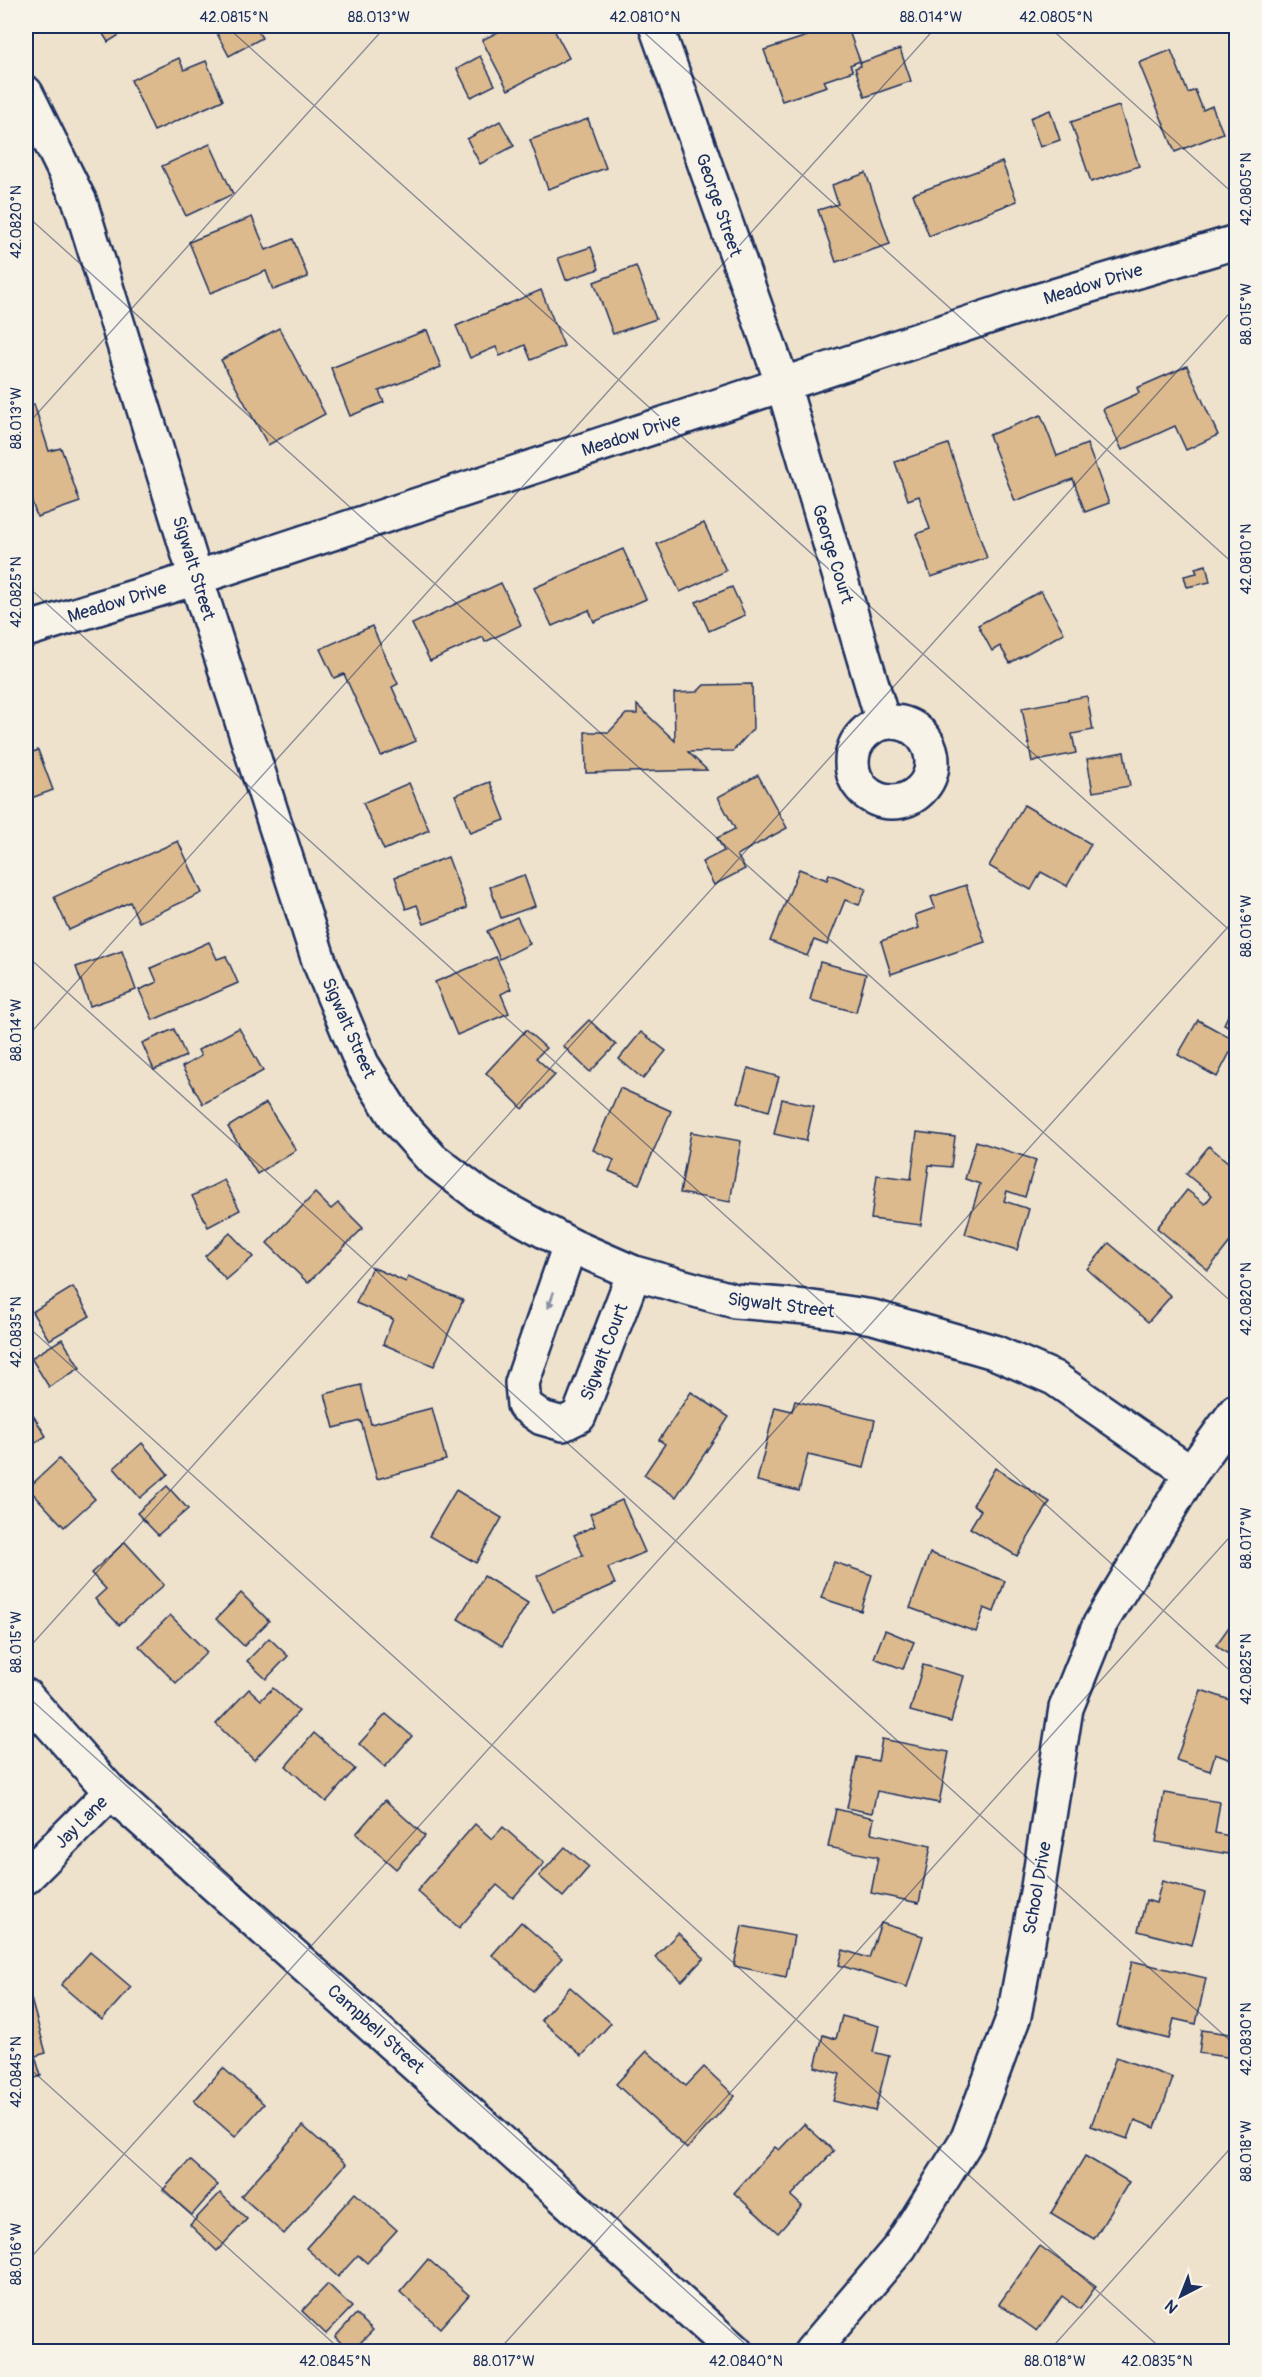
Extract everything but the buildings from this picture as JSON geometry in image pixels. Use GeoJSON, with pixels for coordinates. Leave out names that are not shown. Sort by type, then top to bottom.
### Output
{"type":"FeatureCollection","features":[{"type":"Feature","properties":{"kind":"street","name":"George Street"},"geometry":{"type":"LineString","coordinates":[[656,26],[783,385]]}},
{"type":"Feature","properties":{"kind":"street","name":"Sigwalt Street"},"geometry":{"type":"LineString","coordinates":[[26,93],[80,202],[196,578],[319,961],[362,1064],[398,1121],[432,1160],[481,1196],[570,1245],[634,1273],[735,1301],[806,1306],[873,1317],[994,1352],[1054,1378],[1191,1473]]}},
{"type":"Feature","properties":{"kind":"street","name":"Meadow Drive"},"geometry":{"type":"LineString","coordinates":[[26,630],[196,578],[1027,304],[1236,242]]}},
{"type":"Feature","properties":{"kind":"street","name":"George Court"},"geometry":{"type":"LineString","coordinates":[[783,385],[883,722]]}},
{"type":"Feature","properties":{"kind":"street","name":"Sigwalt Court"},"geometry":{"type":"LineString","coordinates":[[570,1245],[522,1383],[524,1405],[542,1418],[563,1425],[579,1416],[634,1273]]}},
{"type":"Feature","properties":{"kind":"street","name":"School Drive"},"geometry":{"type":"LineString","coordinates":[[811,2352],[900,2247],[968,2138],[1014,2016],[1038,1887],[1066,1708],[1100,1624],[1191,1473],[1236,1412]]}},
{"type":"Feature","properties":{"kind":"street","name":"Campbell Street"},"geometry":{"type":"LineString","coordinates":[[26,1696],[111,1792],[736,2352]]}},
{"type":"Feature","properties":{"kind":"street","name":"Jay Lane"},"geometry":{"type":"LineString","coordinates":[[26,1877],[111,1792]]}}]}
